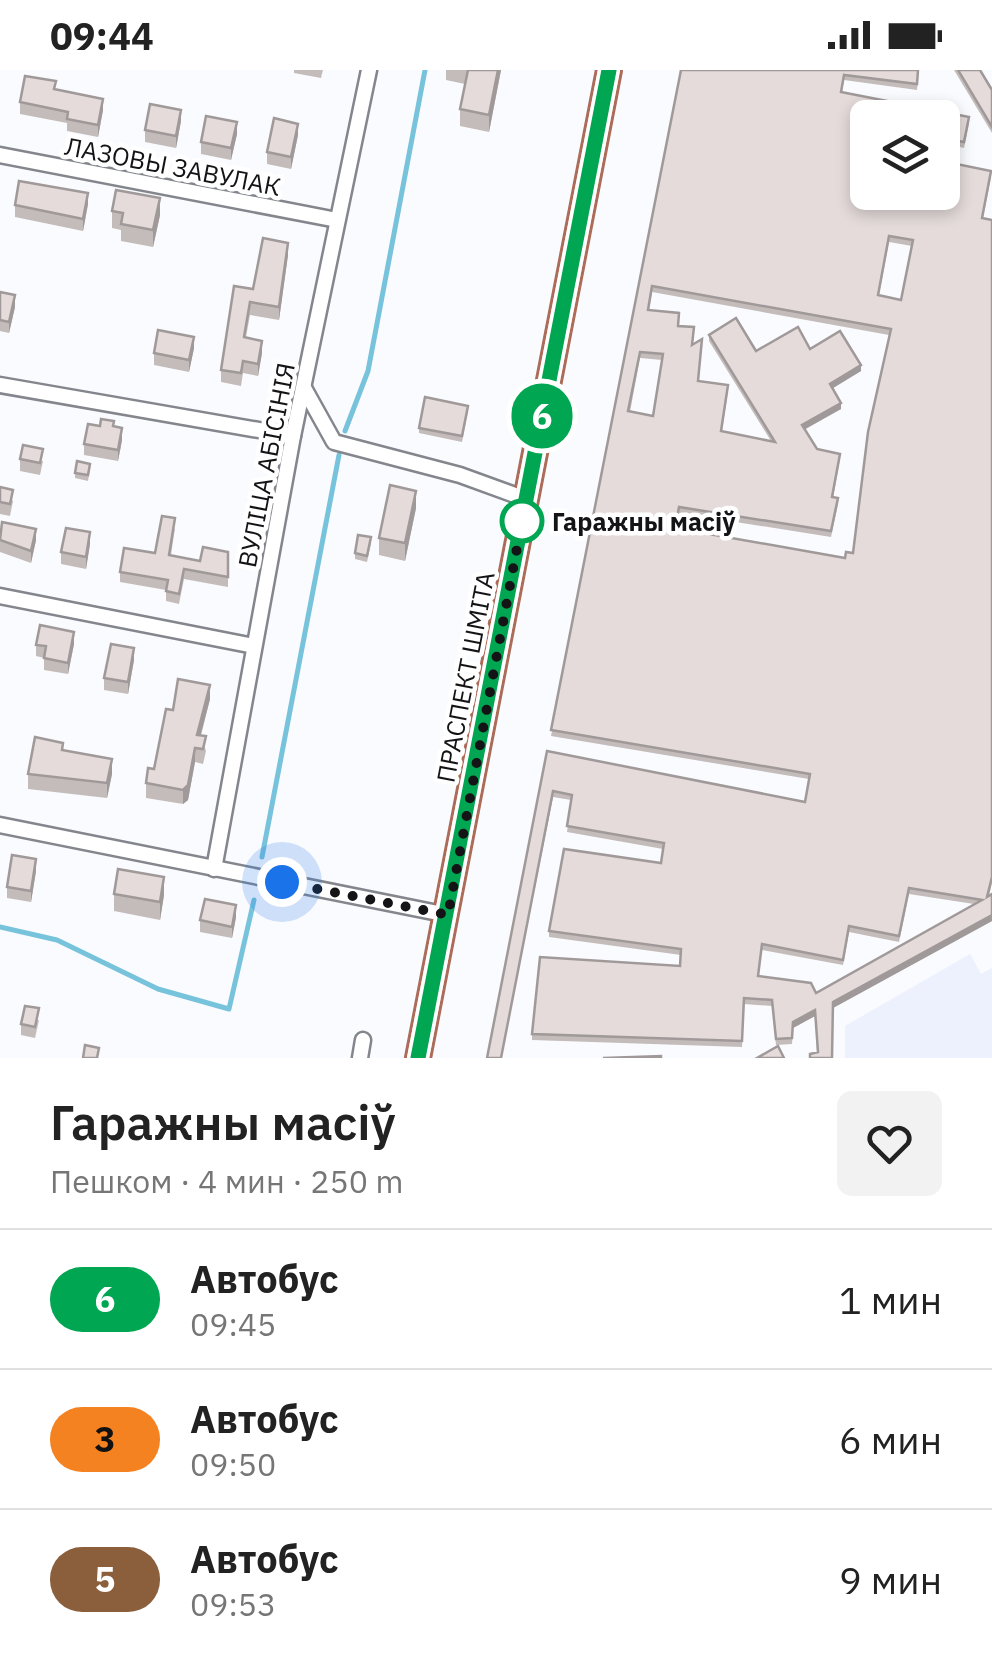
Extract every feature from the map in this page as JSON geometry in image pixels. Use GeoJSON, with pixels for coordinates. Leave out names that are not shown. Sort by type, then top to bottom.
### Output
{"type":"FeatureCollection","features":[{"type":"Feature","properties":{"kind":"main road","name":"ПРАСПЕКТ ШМІТА"},"geometry":{"type":"LineString","coordinates":[[418,1058],[609,70]]}},
{"type":"Feature","properties":{"kind":"street","name":"ВУЛІЦА АБІСІНІЯ"},"geometry":{"type":"LineString","coordinates":[[214,869],[294,436],[369,70]]}},
{"type":"Feature","properties":{"kind":"street","name":"ЛАЗОВЫ ЗАВУЛАК"},"geometry":{"type":"LineString","coordinates":[[0,155],[337,220]]}},
{"type":"Feature","properties":{"kind":"street"},"geometry":{"type":"LineString","coordinates":[[0,385],[294,436]]}},
{"type":"Feature","properties":{"kind":"street"},"geometry":{"type":"LineString","coordinates":[[304,388],[334,442],[460,475],[526,499]]}},
{"type":"Feature","properties":{"kind":"street"},"geometry":{"type":"LineString","coordinates":[[0,596],[254,646]]}},
{"type":"Feature","properties":{"kind":"street"},"geometry":{"type":"LineString","coordinates":[[0,825],[448,915]]}},
{"type":"Feature","properties":{"kind":"street"},"geometry":{"type":"LineString","coordinates":[[360,1058],[363,1040]]}},
{"type":"Feature","properties":{"kind":"shaded area"},"geometry":{"type":"Polygon","coordinates":[[[970,954],[981,974],[992,968],[992,1058],[845,1058],[845,1026],[970,954]]]}},
{"type":"Feature","properties":{"kind":"building"},"geometry":{"type":"Polygon","coordinates":[[[468,70],[498,70],[489,115],[460,109],[468,70]]]}},
{"type":"Feature","properties":{"kind":"building"},"geometry":{"type":"Polygon","coordinates":[[[681,70],[918,70],[917,84],[844,75],[841,92],[882,100],[850,100],[850,210],[960,210],[960,165],[991,171],[982,218],[992,220],[992,877],[987,897],[992,894],[992,915],[833,1002],[832,1058],[810,1058],[810,1054],[818,1052],[815,1010],[793,1022],[792,1038],[776,1039],[772,1000],[744,998],[742,1041],[532,1034],[540,957],[680,966],[681,949],[549,931],[564,849],[661,863],[664,843],[567,826],[572,795],[553,791],[501,1058],[487,1058],[547,751],[805,802],[810,774],[551,730],[681,70]],[[889,236],[878,295],[901,300],[913,240],[889,236]],[[652,286],[648,310],[679,313],[678,326],[694,327],[692,345],[702,339],[698,381],[728,385],[721,431],[775,442],[709,335],[736,318],[756,351],[798,327],[810,349],[840,331],[861,365],[830,384],[841,403],[802,425],[817,449],[840,454],[832,497],[838,498],[831,531],[679,507],[675,528],[845,558],[846,552],[853,553],[868,432],[891,329],[652,286]],[[640,352],[628,411],[653,416],[663,354],[640,352]],[[909,888],[899,936],[849,926],[843,960],[762,944],[758,976],[811,983],[816,993],[982,900],[909,888]]]}},
{"type":"Feature","properties":{"kind":"building"},"geometry":{"type":"Polygon","coordinates":[[[958,70],[980,70],[992,90],[992,127],[958,70]]]}},
{"type":"Feature","properties":{"kind":"building"},"geometry":{"type":"Polygon","coordinates":[[[25,76],[56,81],[54,89],[103,99],[98,125],[67,119],[68,112],[20,102],[25,76]]]}},
{"type":"Feature","properties":{"kind":"building"},"geometry":{"type":"Polygon","coordinates":[[[150,104],[181,110],[176,136],[145,130],[150,104]]]}},
{"type":"Feature","properties":{"kind":"building"},"geometry":{"type":"Polygon","coordinates":[[[960,115],[969,117],[964,142],[960,141],[960,115]]]}},
{"type":"Feature","properties":{"kind":"building"},"geometry":{"type":"Polygon","coordinates":[[[206,116],[237,122],[231,148],[201,142],[206,116]]]}},
{"type":"Feature","properties":{"kind":"building"},"geometry":{"type":"Polygon","coordinates":[[[274,118],[298,124],[291,157],[267,152],[274,118]]]}},
{"type":"Feature","properties":{"kind":"building"},"geometry":{"type":"Polygon","coordinates":[[[19,181],[88,193],[83,219],[15,205],[19,181]]]}},
{"type":"Feature","properties":{"kind":"building"},"geometry":{"type":"Polygon","coordinates":[[[116,190],[160,198],[153,230],[121,224],[123,213],[112,211],[116,190]]]}},
{"type":"Feature","properties":{"kind":"building"},"geometry":{"type":"Polygon","coordinates":[[[263,238],[288,243],[279,307],[250,302],[244,337],[262,341],[258,364],[243,361],[241,373],[221,370],[234,286],[253,289],[263,238]]]}},
{"type":"Feature","properties":{"kind":"building"},"geometry":{"type":"Polygon","coordinates":[[[0,292],[15,295],[9,322],[0,320],[0,292]]]}},
{"type":"Feature","properties":{"kind":"building"},"geometry":{"type":"Polygon","coordinates":[[[158,330],[194,337],[189,360],[154,353],[158,330]]]}},
{"type":"Feature","properties":{"kind":"building"},"geometry":{"type":"Polygon","coordinates":[[[425,397],[468,406],[462,436],[419,428],[425,397]]]}},
{"type":"Feature","properties":{"kind":"building"},"geometry":{"type":"Polygon","coordinates":[[[101,419],[114,421],[113,426],[122,428],[118,450],[84,444],[88,424],[100,426],[101,419]]]}},
{"type":"Feature","properties":{"kind":"building"},"geometry":{"type":"Polygon","coordinates":[[[23,445],[43,449],[40,463],[20,459],[23,445]]]}},
{"type":"Feature","properties":{"kind":"building"},"geometry":{"type":"Polygon","coordinates":[[[77,461],[90,464],[88,475],[75,473],[77,461]]]}},
{"type":"Feature","properties":{"kind":"building"},"geometry":{"type":"Polygon","coordinates":[[[390,485],[416,491],[405,543],[379,538],[390,485]]]}},
{"type":"Feature","properties":{"kind":"building"},"geometry":{"type":"Polygon","coordinates":[[[0,487],[13,490],[10,504],[0,502],[0,487]]]}},
{"type":"Feature","properties":{"kind":"building"},"geometry":{"type":"Polygon","coordinates":[[[162,516],[175,518],[169,555],[200,561],[203,547],[228,552],[228,577],[184,569],[179,594],[166,591],[168,580],[120,572],[124,548],[155,553],[162,516]]]}},
{"type":"Feature","properties":{"kind":"building"},"geometry":{"type":"Polygon","coordinates":[[[2,522],[36,529],[31,551],[0,540],[2,522]]]}},
{"type":"Feature","properties":{"kind":"building"},"geometry":{"type":"Polygon","coordinates":[[[66,528],[90,532],[86,557],[61,552],[66,528]]]}},
{"type":"Feature","properties":{"kind":"building"},"geometry":{"type":"Polygon","coordinates":[[[358,535],[371,537],[367,556],[355,553],[358,535]]]}},
{"type":"Feature","properties":{"kind":"building"},"geometry":{"type":"Polygon","coordinates":[[[40,625],[74,632],[68,663],[44,658],[46,646],[36,645],[40,625]]]}},
{"type":"Feature","properties":{"kind":"building"},"geometry":{"type":"Polygon","coordinates":[[[111,644],[134,648],[128,682],[104,678],[111,644]]]}},
{"type":"Feature","properties":{"kind":"building"},"geometry":{"type":"Polygon","coordinates":[[[178,679],[210,685],[197,735],[206,736],[203,749],[195,748],[188,785],[183,790],[146,783],[148,768],[154,769],[166,709],[173,710],[178,679]]]}},
{"type":"Feature","properties":{"kind":"building"},"geometry":{"type":"Polygon","coordinates":[[[35,737],[63,743],[62,750],[112,759],[107,783],[28,774],[35,737]]]}},
{"type":"Feature","properties":{"kind":"building"},"geometry":{"type":"Polygon","coordinates":[[[12,855],[36,859],[31,891],[7,887],[12,855]]]}},
{"type":"Feature","properties":{"kind":"building"},"geometry":{"type":"Polygon","coordinates":[[[118,869],[164,877],[160,902],[114,894],[118,869]]]}},
{"type":"Feature","properties":{"kind":"building"},"geometry":{"type":"Polygon","coordinates":[[[205,899],[236,905],[232,927],[200,920],[205,899]]]}},
{"type":"Feature","properties":{"kind":"building"},"geometry":{"type":"Polygon","coordinates":[[[25,1006],[39,1008],[35,1027],[21,1024],[25,1006]]]}},
{"type":"Feature","properties":{"kind":"building"},"geometry":{"type":"Polygon","coordinates":[[[85,1045],[99,1048],[97,1058],[83,1058],[85,1045]]]}},
{"type":"Feature","properties":{"kind":"building"},"geometry":{"type":"Polygon","coordinates":[[[778,1046],[784,1058],[757,1058],[778,1046]]]}},
{"type":"Feature","properties":{"kind":"waterway"},"geometry":{"type":"LineString","coordinates":[[345,431],[368,371],[425,70]]}},
{"type":"Feature","properties":{"kind":"waterway"},"geometry":{"type":"LineString","coordinates":[[262,857],[339,455]]}},
{"type":"Feature","properties":{"kind":"waterway"},"geometry":{"type":"LineString","coordinates":[[0,927],[57,940],[158,989],[229,1009],[254,900]]}},
{"type":"Feature","properties":{"kind":"bus line","name":"6"},"geometry":{"type":"LineString","coordinates":[[418,1058],[609,70]]}},
{"type":"Feature","properties":{"kind":"place","name":"Гаражны масіў"},"geometry":{"type":"Point","coordinates":[522,521]}},
{"type":"Feature","properties":{"kind":"route"},"geometry":{"type":"LineString","coordinates":[[282,882],[448,915],[523,516],[522,521]]}}]}
